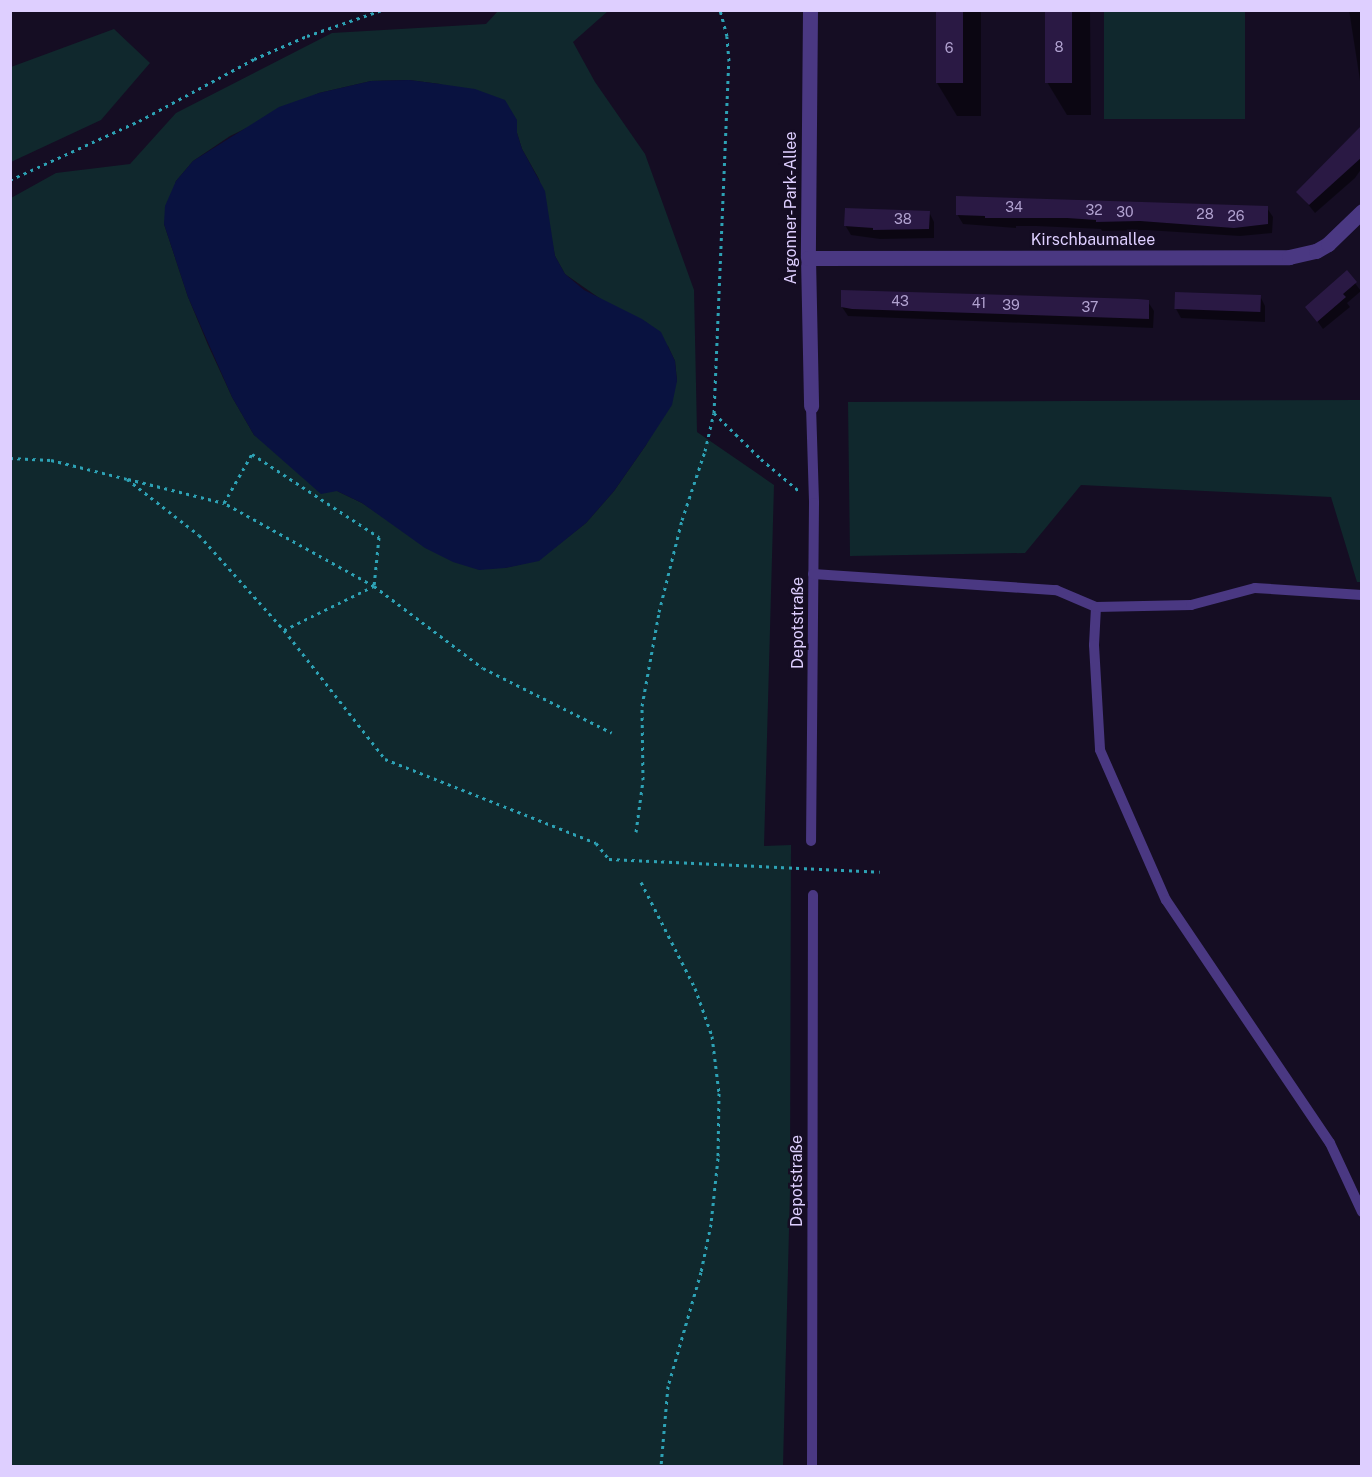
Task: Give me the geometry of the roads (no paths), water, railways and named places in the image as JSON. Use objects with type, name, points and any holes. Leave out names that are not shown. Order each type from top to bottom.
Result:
[{"type":"street","name":"Argonner-Park-Allee","points":[[810,10],[808,258],[811,406]]},
{"type":"street","name":"Kirschbaumallee","points":[[808,258],[1289,257],[1310,253],[1328,244],[1362,211]]},
{"type":"lane","name":"Depotstraße","points":[[811,406],[813,503],[811,842]]},
{"type":"lane","points":[[813,574],[1056,590],[1096,607],[1191,605],[1255,588],[1362,595]]},
{"type":"lane","points":[[1096,607],[1094,645],[1100,750],[1166,900],[1330,1143],[1362,1212]]},
{"type":"lane","name":"Depotstraße","points":[[812,1467],[813,895]]}]
